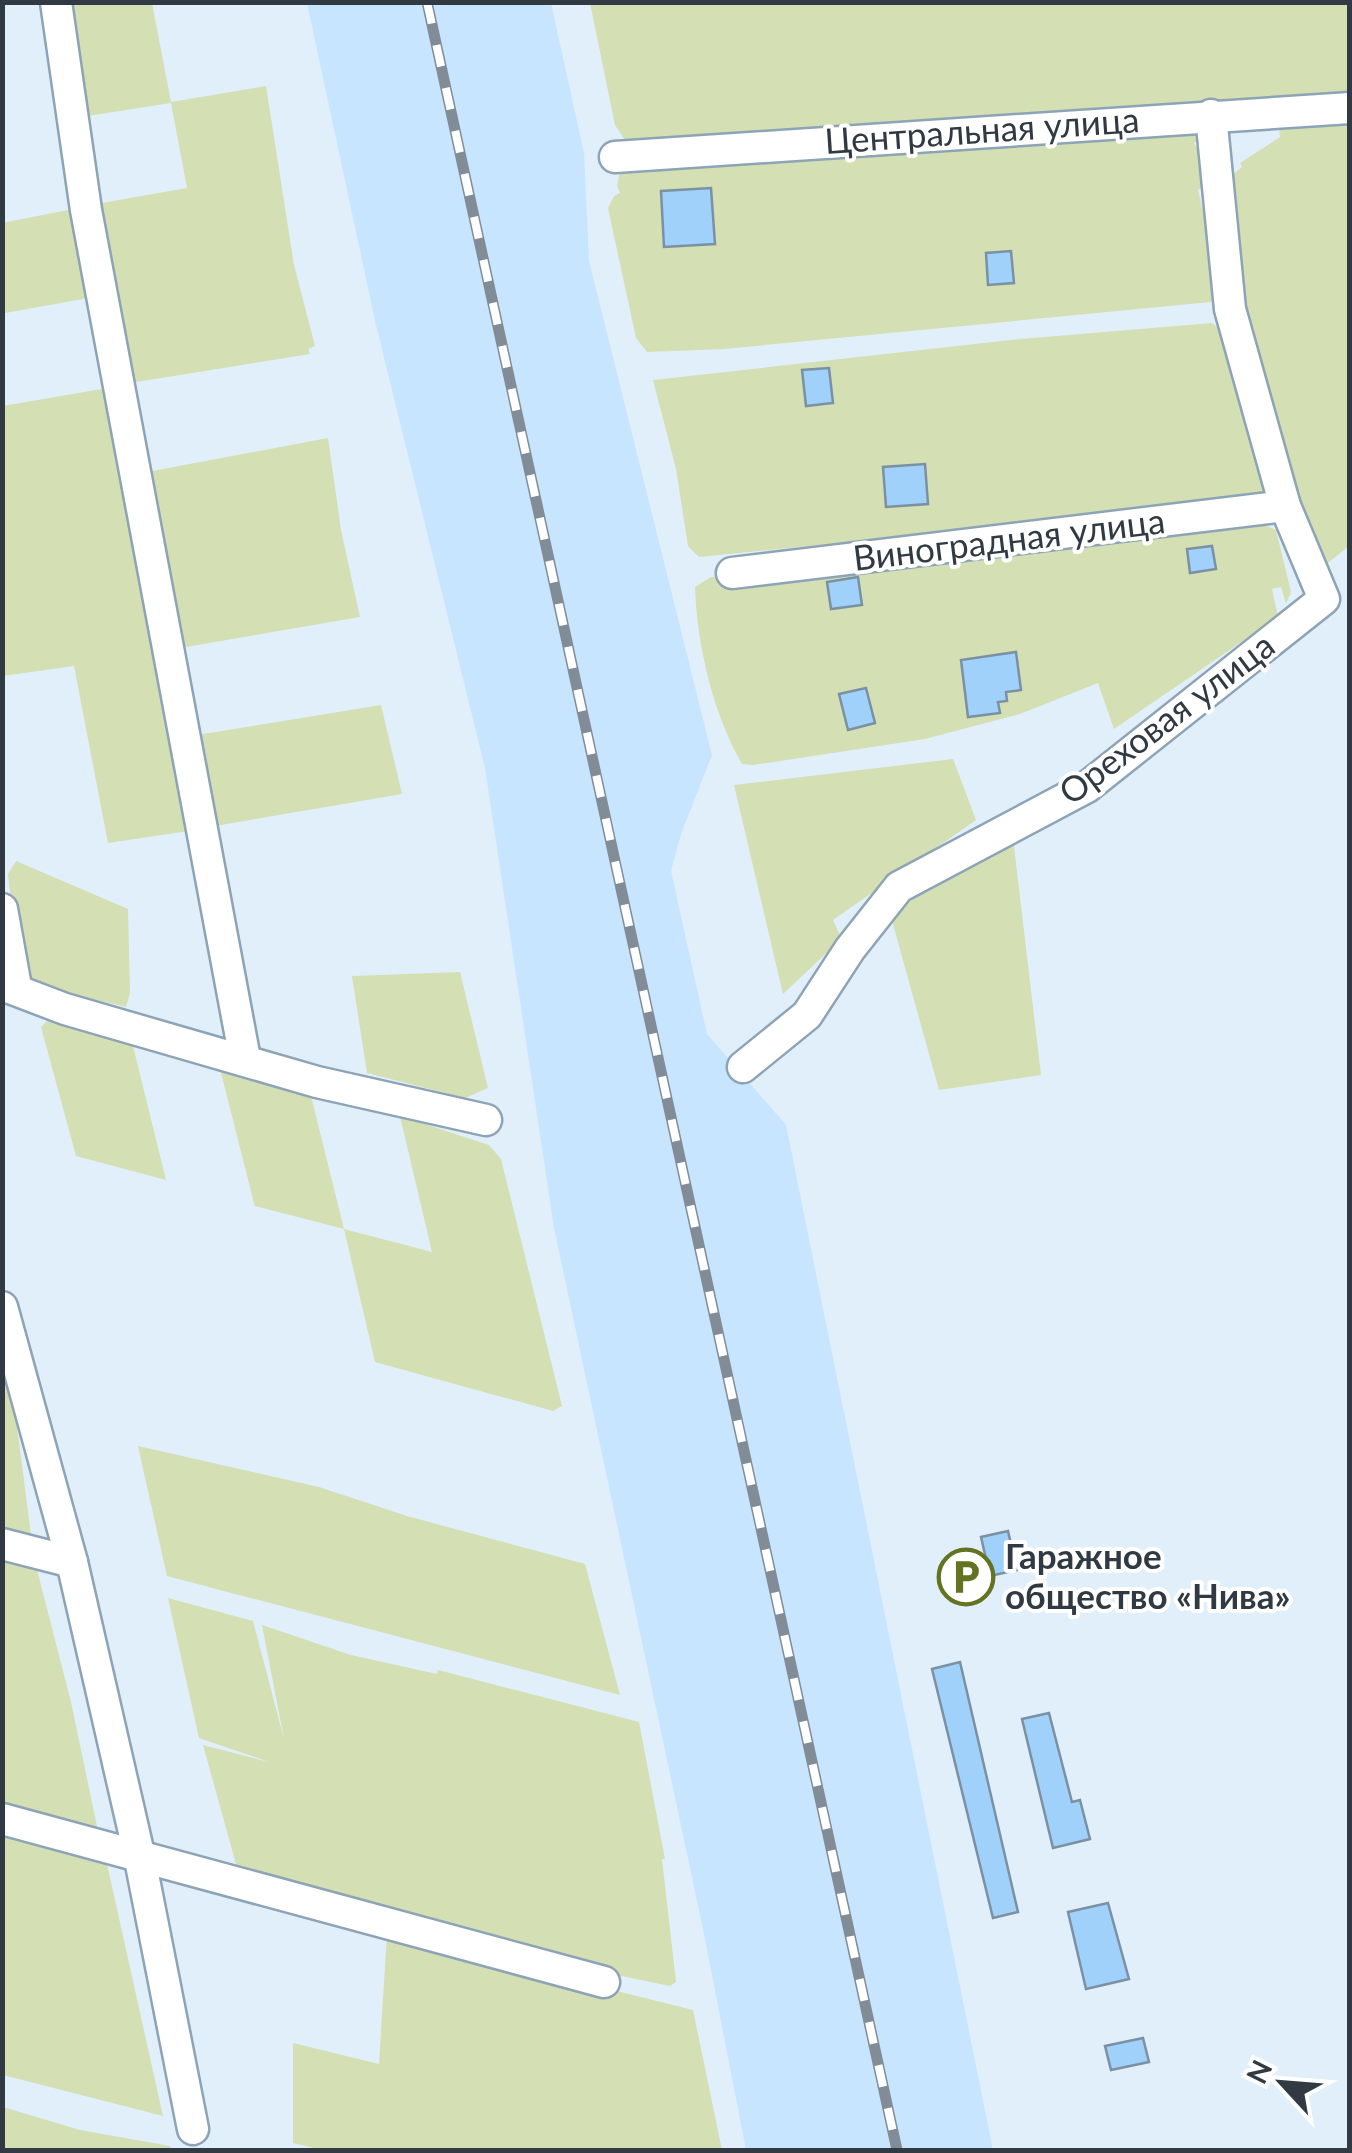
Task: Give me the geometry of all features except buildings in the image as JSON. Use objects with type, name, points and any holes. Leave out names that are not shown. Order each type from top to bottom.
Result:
[{"type":"street","points":[[56,2],[86,210],[246,1059]]},
{"type":"street","name":"Центральная улица","points":[[616,157],[1350,108]]},
{"type":"street","points":[[1211,116],[1230,309],[1285,506]]},
{"type":"street","name":"Виноградная улица","points":[[732,573],[1285,506]]},
{"type":"street","name":"Ореховая улица","points":[[743,1067],[806,1015],[850,949],[899,887],[1087,787],[1324,600],[1285,506]]},
{"type":"street","points":[[2,909],[9,986],[65,1008],[317,1082],[486,1120]]},
{"type":"street","points":[[2,1307],[72,1562],[139,1854],[193,2129]]},
{"type":"street","points":[[2,1544],[72,1562]]},
{"type":"street","points":[[2,1819],[604,1982]]},
{"type":"shaded area","points":[[307,3],[551,3],[584,153],[589,261],[712,755],[671,871],[707,1034],[786,1125],[993,2150],[746,2150],[554,1228],[485,768],[376,325]]},
{"type":"green space","points":[[62,3],[152,3],[171,102],[266,86],[294,265],[315,346],[308,349],[310,354],[130,383],[96,204],[187,188],[171,103],[81,117]]},
{"type":"green space","points":[[590,3],[1349,3],[1349,95],[631,149],[615,125]]},
{"type":"green space","points":[[1349,124],[1349,546],[1323,567],[1299,506],[1255,345],[1240,278],[1228,179],[1242,167],[1240,163],[1280,137],[1279,129]]},
{"type":"green space","points":[[1192,132],[1198,140],[1194,143],[1199,152],[1202,188],[1198,190],[1214,295],[1211,302],[724,349],[647,352],[636,338],[608,208],[620,193],[620,170]]},
{"type":"green space","points":[[78,208],[94,297],[5,313],[2,223]]},
{"type":"green space","points":[[1212,323],[1220,329],[1265,493],[1254,502],[699,557],[688,546],[676,469],[653,380],[1021,339]]},
{"type":"green space","points":[[113,387],[195,830],[108,843],[74,666],[3,676],[3,406]]},
{"type":"green space","points":[[328,438],[341,530],[360,617],[180,648],[147,472]]},
{"type":"green space","points":[[1260,523],[1276,530],[1291,592],[1286,604],[1281,587],[1272,589],[1278,617],[1114,729],[1098,683],[1020,714],[925,739],[753,765],[742,764],[715,701],[703,655],[695,587],[711,577]]},
{"type":"green space","points":[[381,705],[402,794],[215,826],[197,735]]},
{"type":"green space","points":[[953,759],[976,820],[833,920],[840,935],[836,944],[783,994],[734,785]]},
{"type":"green space","points":[[1013,838],[1041,1075],[939,1090],[891,917],[941,876]]},
{"type":"green space","points":[[16,861],[128,909],[130,993],[126,1007],[55,989],[19,969],[8,874]]},
{"type":"green space","points":[[460,972],[488,1088],[465,1098],[367,1073],[352,976]]},
{"type":"green space","points":[[51,1017],[131,1038],[166,1180],[76,1156],[41,1027]]},
{"type":"green space","points":[[218,1061],[309,1088],[344,1229],[255,1206]]},
{"type":"green space","points":[[400,1116],[489,1145],[501,1159],[562,1406],[553,1411],[375,1362],[344,1229],[432,1252]]},
{"type":"green space","points":[[2,1363],[14,1404],[32,1542],[3,1534]]},
{"type":"green space","points":[[138,1446],[319,1487],[407,1516],[585,1564],[620,1695],[167,1576]]},
{"type":"green space","points":[[2,1552],[35,1562],[71,1702],[99,1836],[3,1810]]},
{"type":"green space","points":[[168,1598],[253,1621],[284,1739],[262,1625],[351,1655],[437,1674],[438,1670],[639,1722],[665,1859],[676,1982],[670,1986],[588,1969],[241,1882],[203,1745],[269,1762],[199,1738]]},
{"type":"green space","points":[[2,1830],[105,1855],[163,2116],[3,2075]]},
{"type":"green space","points":[[387,1934],[693,2010],[722,2150],[322,2150],[293,2143],[293,2043],[379,2064]]},
{"type":"green space","points":[[3,2107],[80,2130],[170,2146],[171,2150],[3,2150]]},
{"type":"railway","points":[[427,2],[897,2150]]},
{"type":"place","name":"Гаражное общество «Нива»","points":[[966,1577]]}]
